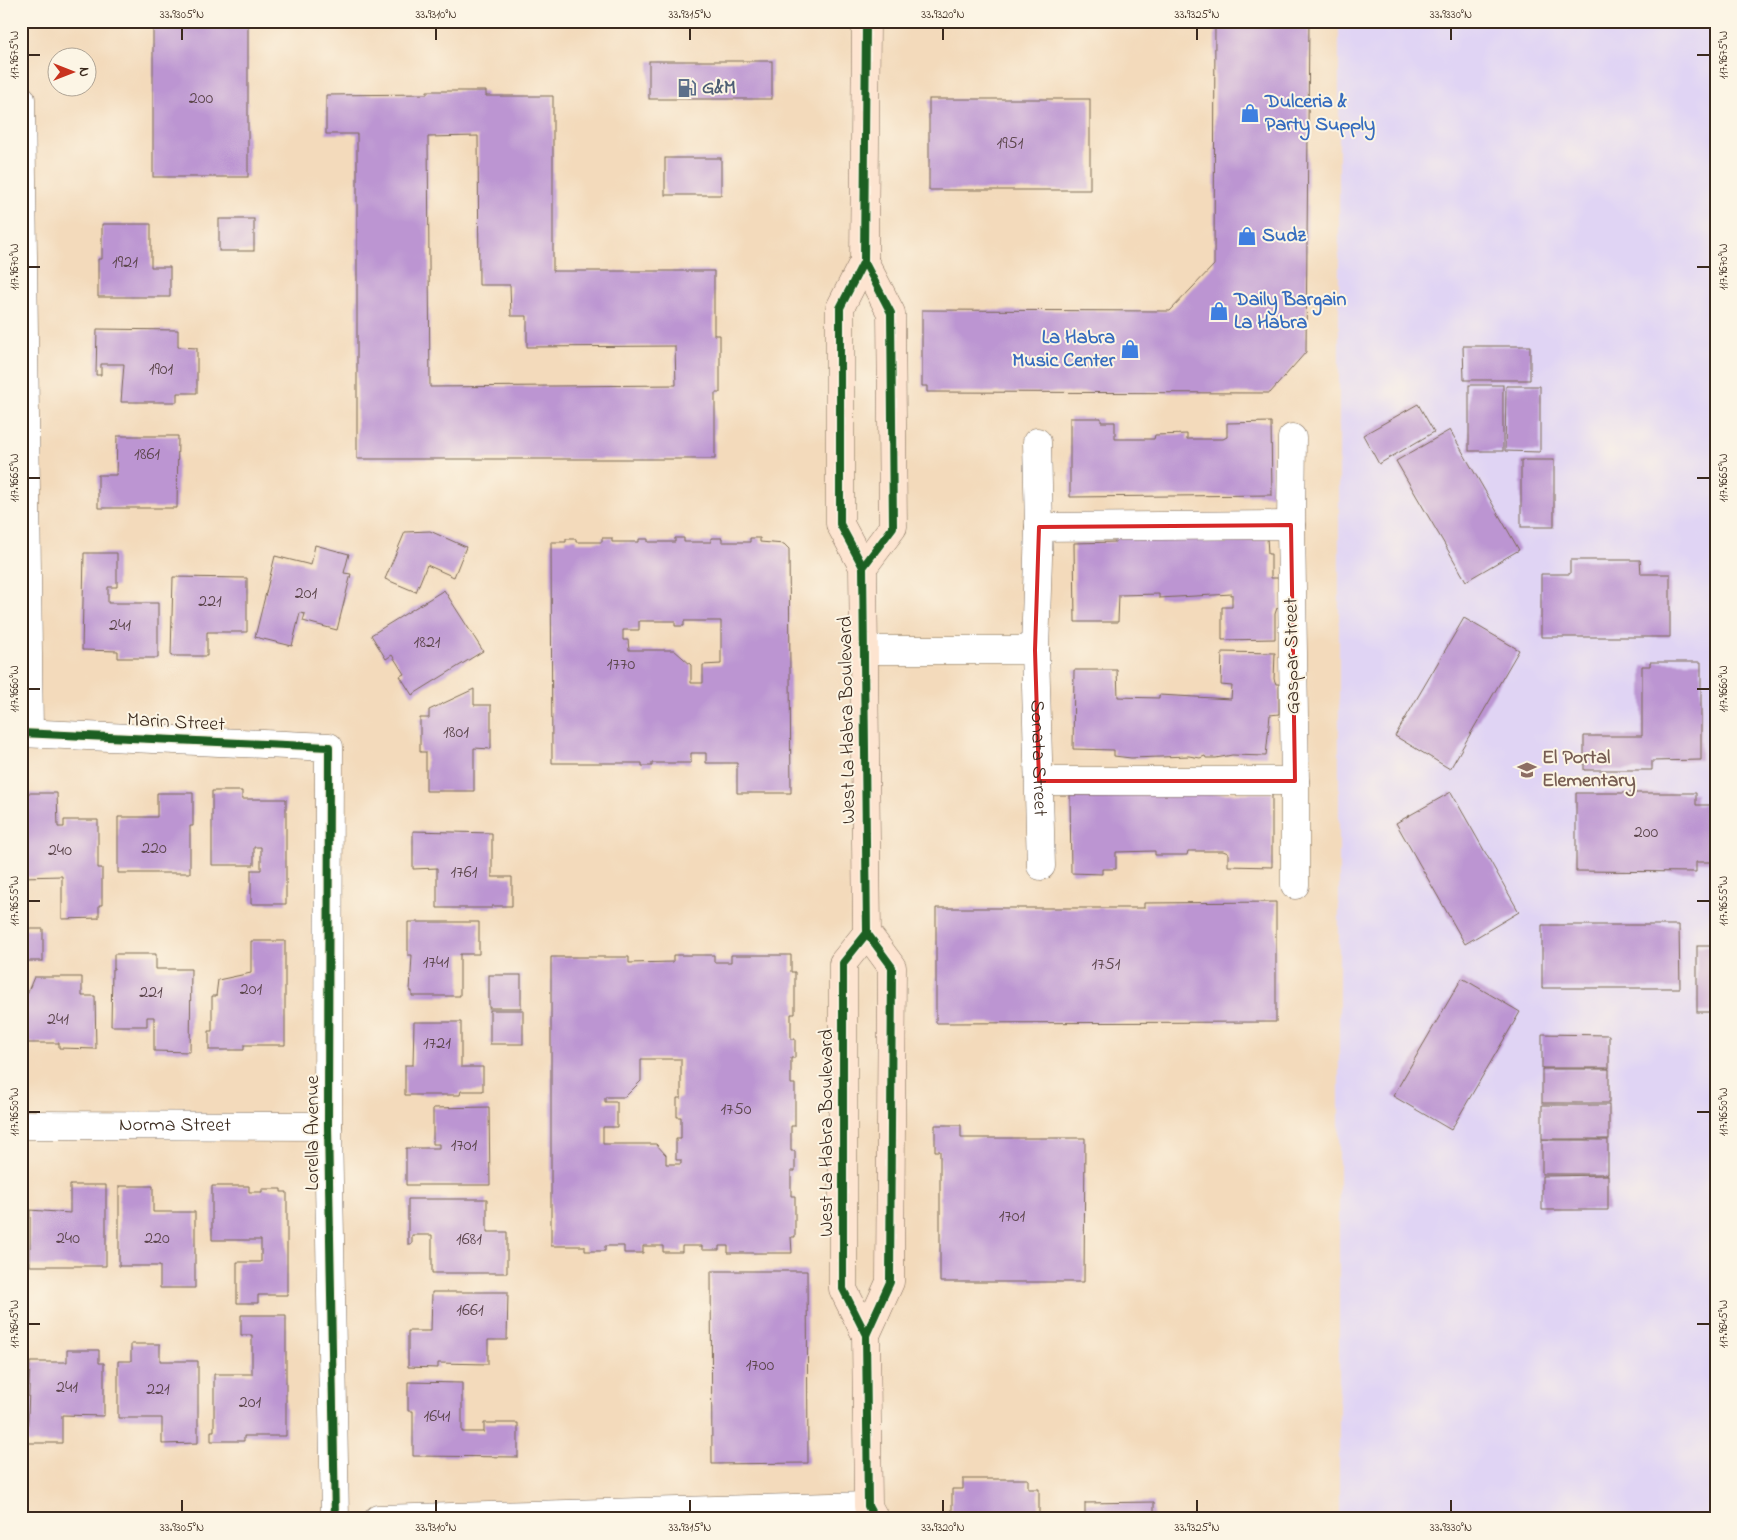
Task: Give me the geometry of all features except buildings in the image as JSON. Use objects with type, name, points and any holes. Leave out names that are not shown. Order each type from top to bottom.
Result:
[{"type":"main road","name":"West La Habra Boulevard","points":[[866,21],[864,261],[840,308],[840,524],[863,567],[867,933],[892,967],[890,1282],[866,1335],[868,1514]]},
{"type":"main road","name":"West La Habra Boulevard","points":[[863,567],[893,527],[890,313],[864,261]]},
{"type":"main road","name":"West La Habra Boulevard","points":[[866,1335],[843,1289],[843,963],[867,933]]},
{"type":"street","points":[[21,99],[25,733]]},
{"type":"street","name":"Gaspar Street","points":[[1292,438],[1291,525],[1295,885]]},
{"type":"street","name":"Sonata Street","points":[[1037,442],[1039,527],[1035,650],[1041,866]]},
{"type":"street","points":[[1039,527],[1291,525]]},
{"type":"street","points":[[864,650],[1035,650]]},
{"type":"street","name":"Marin Street","points":[[25,733],[330,746]]},
{"type":"street","name":"Lorella Avenue","points":[[330,746],[328,1126],[335,1519]]},
{"type":"street","points":[[1039,781],[1295,781]]},
{"type":"street","name":"Norma Street","points":[[21,1125],[328,1126]]},
{"type":"street","points":[[378,1519],[868,1514]]},
{"type":"highlighted area","points":[[1291,525],[1295,781],[1039,781],[1035,650],[1039,527]]},
{"type":"shaded area","name":"El Portal Elementary","points":[[1339,21],[1716,21],[1716,1519],[1339,1519]]},
{"type":"cycle path","points":[[866,21],[864,261],[840,308],[840,524],[863,567],[867,933],[892,967],[890,1282],[866,1335],[868,1506],[875,1519]]},
{"type":"cycle path","points":[[863,567],[893,527],[891,313],[864,261]]},
{"type":"cycle path","points":[[21,733],[329,747],[328,1126],[335,1519]]},
{"type":"cycle path","points":[[866,1335],[843,1289],[843,963],[867,933]]},
{"type":"place","name":"G&M","points":[[687,88]]},
{"type":"place","name":"Dulceria & Party Supply","points":[[1250,113]]},
{"type":"place","name":"Sudz","points":[[1247,236]]},
{"type":"place","name":"Daily Bargain La Habra","points":[[1219,311]]},
{"type":"place","name":"La Habra Music Center","points":[[1130,349]]},
{"type":"place","name":"El Portal Elementary","points":[[1527,770]]}]
